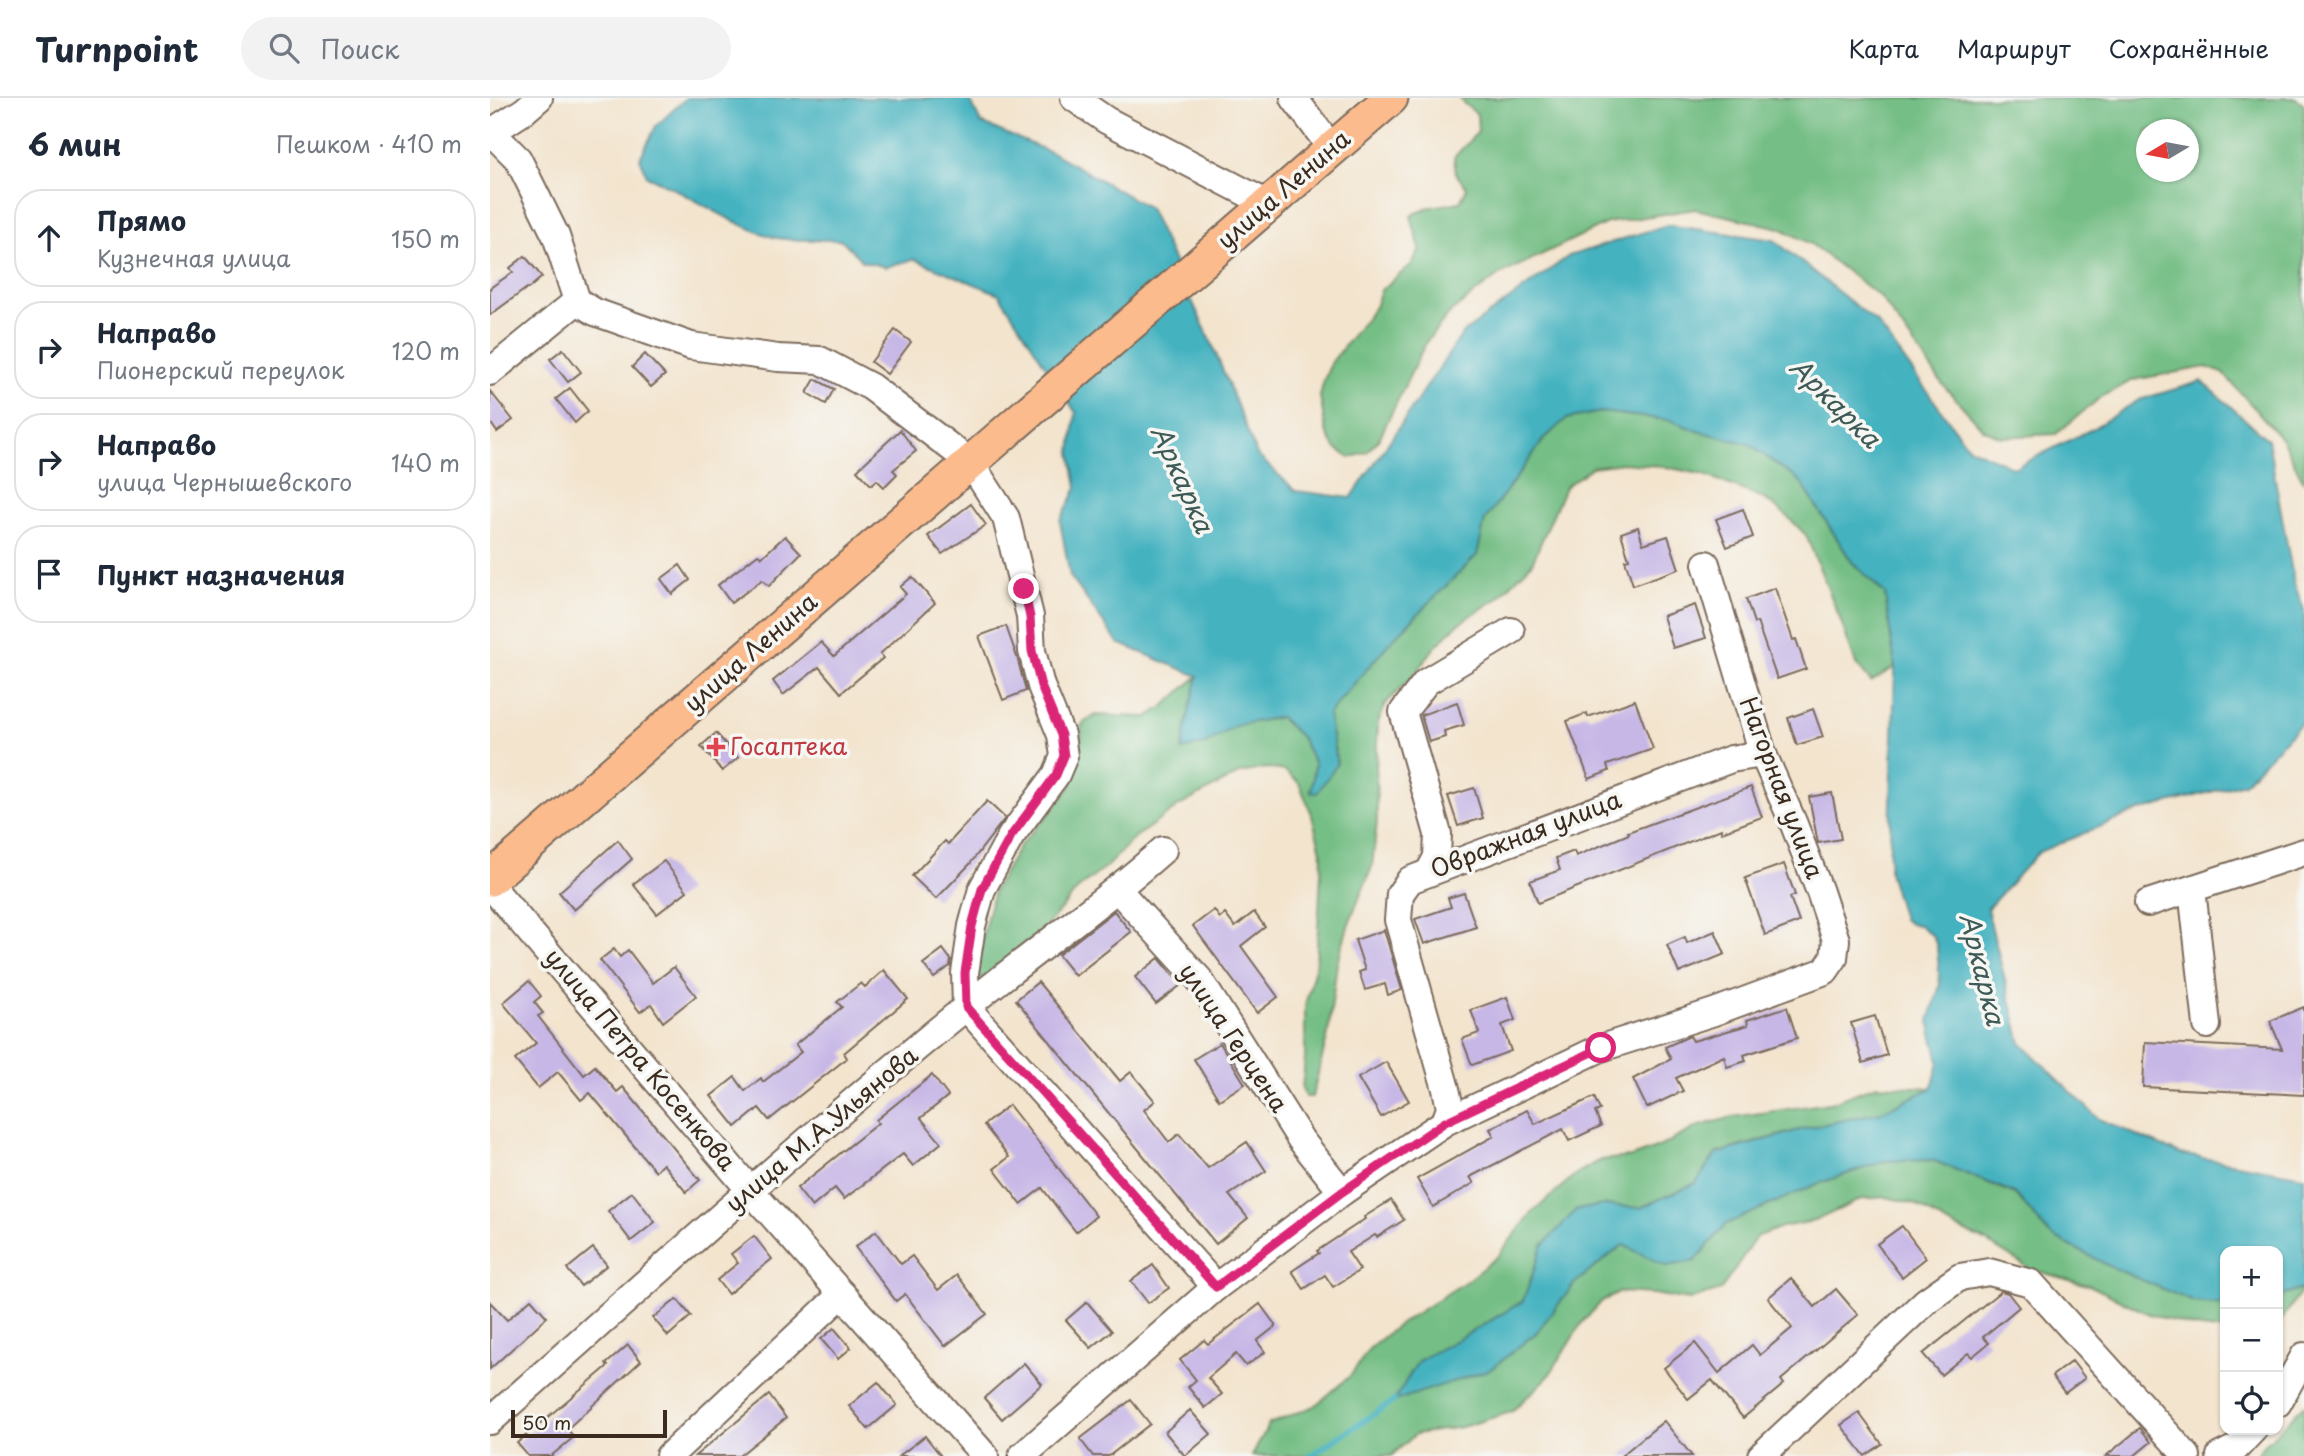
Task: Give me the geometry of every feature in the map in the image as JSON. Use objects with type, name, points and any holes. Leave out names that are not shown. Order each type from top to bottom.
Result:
[{"type":"main road","name":"улица Ленина","points":[[490,879],[1391,98]]},
{"type":"street","points":[[539,98],[490,134],[518,159],[555,236],[578,300],[595,312],[691,346],[778,358],[820,360],[871,387],[970,462],[1006,518],[1030,617],[1032,651],[1041,686],[1061,735],[1064,756],[1056,775],[1011,836],[982,889],[972,926],[965,973],[966,1007],[1216,1287]]},
{"type":"street","points":[[1074,98],[1106,120],[1268,204]]},
{"type":"street","points":[[1294,98],[1332,149]]},
{"type":"street","points":[[490,372],[578,300]]},
{"type":"street","name":"Нагорная улица","points":[[1445,1122],[1601,1048],[1714,1012],[1825,971],[1834,958],[1836,940],[1820,892],[1763,754],[1706,564]]},
{"type":"street","points":[[1429,872],[1437,857],[1438,834],[1403,712],[1426,682],[1511,631]]},
{"type":"street","name":"Овражная улица","points":[[1445,1122],[1450,1108],[1446,1089],[1398,920],[1400,894],[1410,880],[1731,759],[1763,754]]},
{"type":"street","name":"улица М.А.Ульянова","points":[[490,1421],[750,1190],[966,1007],[1118,890],[1163,850]]},
{"type":"street","points":[[2148,903],[2304,852]]},
{"type":"street","name":"улица Петра Косенкова","points":[[490,885],[750,1190],[985,1456]]},
{"type":"street","points":[[2192,889],[2207,1025]]},
{"type":"street","name":"улица Герцена","points":[[1118,890],[1199,979],[1301,1140],[1342,1192]]},
{"type":"street","points":[[1022,1456],[1216,1287],[1342,1192],[1445,1122]]},
{"type":"street","points":[[1761,1456],[1926,1301],[1960,1277],[1989,1272],[2031,1283],[2187,1456]]},
{"type":"street","points":[[669,1456],[842,1294]]},
{"type":"street","points":[[2283,1394],[2304,1356]]},
{"type":"street","points":[[2220,1456],[2236,1447],[2248,1435]]},
{"type":"green space","points":[[1460,98],[2296,98],[2304,104],[2304,483],[2282,439],[2223,373],[2206,367],[2133,380],[2101,397],[2056,434],[2001,437],[1983,429],[1944,386],[1880,297],[1811,244],[1780,228],[1695,209],[1607,223],[1499,275],[1451,312],[1426,342],[1379,439],[1367,452],[1350,458],[1335,448],[1326,432],[1320,396],[1324,380],[1331,363],[1375,307],[1381,290],[1411,265],[1420,249],[1411,216],[1426,208],[1460,202],[1467,188],[1456,174],[1454,157],[1478,132],[1477,114]]},
{"type":"green space","points":[[1601,412],[1670,420],[1698,431],[1749,444],[1801,482],[1852,562],[1885,594],[1895,667],[1871,682],[1856,664],[1806,535],[1765,499],[1705,475],[1661,466],[1623,463],[1592,467],[1565,487],[1532,563],[1498,598],[1458,624],[1385,704],[1378,723],[1377,821],[1372,867],[1349,923],[1337,963],[1328,1034],[1312,1097],[1305,1097],[1302,1088],[1305,1005],[1316,964],[1322,855],[1311,812],[1299,783],[1285,771],[1267,768],[1240,773],[1179,806],[1134,838],[1107,866],[1078,889],[1036,938],[981,979],[973,974],[994,890],[1020,845],[1072,785],[1082,724],[1095,715],[1147,717],[1163,707],[1198,676],[1187,720],[1205,744],[1237,725],[1280,717],[1301,737],[1315,764],[1311,792],[1337,763],[1328,714],[1389,643],[1477,555],[1485,520],[1545,438],[1565,419]]},
{"type":"green space","points":[[1877,1085],[1932,1088],[1881,1112],[1803,1129],[1716,1153],[1696,1183],[1640,1208],[1604,1205],[1543,1245],[1523,1301],[1475,1330],[1536,1333],[1575,1283],[1623,1244],[1666,1266],[1695,1261],[1725,1224],[1817,1184],[1885,1161],[1932,1160],[2015,1194],[2050,1235],[2109,1266],[2194,1302],[2220,1305],[2220,1330],[2194,1327],[2149,1314],[2091,1286],[2030,1269],[1987,1242],[1946,1223],[1915,1204],[1886,1197],[1862,1199],[1814,1221],[1782,1227],[1756,1237],[1721,1290],[1689,1300],[1620,1292],[1602,1301],[1581,1324],[1548,1377],[1511,1412],[1462,1427],[1416,1434],[1391,1456],[1252,1456],[1269,1424],[1315,1406],[1351,1375],[1369,1349],[1397,1326],[1465,1282],[1497,1257],[1531,1214],[1577,1173],[1601,1160],[1631,1157],[1659,1147],[1699,1126],[1733,1117],[1830,1103]]},
{"type":"green space","points":[[2304,1288],[2283,1318],[2283,1309],[2283,1295]]},
{"type":"green space","points":[[2304,1405],[2304,1456],[2257,1456],[2274,1435],[2283,1435],[2283,1426]]},
{"type":"water","name":"Аркарка","points":[[686,98],[969,98],[981,123],[1055,154],[1149,208],[1212,344],[1257,455],[1296,491],[1351,498],[1463,333],[1569,256],[1667,225],[1774,240],[1877,323],[1968,447],[2014,468],[2090,430],[2139,400],[2202,381],[2268,440],[2294,583],[2304,610],[2304,720],[2244,783],[2135,812],[2039,852],[1987,909],[2021,1043],[2099,1119],[2180,1154],[2304,1176],[2304,1288],[2283,1295],[2283,1246],[2220,1246],[2220,1305],[2194,1302],[2109,1266],[2050,1235],[2015,1193],[1932,1160],[1885,1161],[1817,1184],[1726,1224],[1695,1261],[1666,1266],[1623,1245],[1575,1283],[1536,1333],[1491,1369],[1394,1401],[1418,1361],[1523,1301],[1543,1245],[1576,1210],[1604,1205],[1640,1208],[1696,1183],[1716,1154],[1803,1129],[1881,1112],[1932,1088],[1939,1062],[1929,1021],[1940,985],[1937,946],[1933,936],[1919,925],[1910,924],[1903,919],[1889,872],[1895,667],[1885,594],[1852,562],[1801,482],[1749,444],[1698,431],[1670,420],[1601,412],[1566,419],[1545,438],[1485,520],[1477,555],[1389,643],[1328,714],[1337,764],[1317,793],[1311,792],[1315,764],[1301,737],[1280,717],[1237,725],[1205,744],[1182,750],[1198,676],[1118,643],[1070,576],[1060,521],[1077,488],[1071,452],[1076,413],[999,294],[914,259],[886,267],[862,261],[842,240],[780,239],[740,224],[647,176],[640,158],[656,126]]},
{"type":"building","points":[[525,256],[542,277],[490,315],[490,288],[513,272],[510,268]]},
{"type":"building","points":[[895,330],[911,342],[887,374],[871,362]]},
{"type":"building","points":[[563,349],[581,372],[568,382],[550,359]]},
{"type":"building","points":[[645,354],[665,375],[651,387],[632,367]]},
{"type":"building","points":[[815,379],[834,389],[826,404],[807,393]]},
{"type":"building","points":[[570,388],[588,411],[575,423],[556,399]]},
{"type":"building","points":[[490,391],[513,420],[497,432],[490,422]]},
{"type":"building","points":[[900,430],[916,451],[893,470],[897,474],[884,487],[877,480],[871,485],[857,470]]},
{"type":"building","points":[[971,504],[986,525],[942,554],[928,536]]},
{"type":"building","points":[[1743,509],[1753,537],[1727,547],[1716,519]]},
{"type":"building","points":[[1638,527],[1643,544],[1668,536],[1679,569],[1633,585],[1625,560],[1629,559],[1621,533]]},
{"type":"building","points":[[785,536],[801,553],[769,586],[762,580],[731,603],[718,585],[758,554],[762,557]]},
{"type":"building","points":[[680,565],[690,580],[672,594],[661,579]]},
{"type":"building","points":[[912,577],[935,603],[880,654],[883,658],[841,693],[819,667],[783,695],[773,681],[821,642],[834,656],[906,594],[900,587]]},
{"type":"building","points":[[1775,588],[1806,669],[1777,679],[1746,599]]},
{"type":"building","points":[[1695,605],[1706,638],[1673,648],[1663,616]]},
{"type":"building","points":[[1006,626],[1026,691],[1003,700],[979,636]]},
{"type":"building","points":[[1635,700],[1653,749],[1607,765],[1609,771],[1589,779],[1567,721],[1587,713],[1588,717]]},
{"type":"building","points":[[1457,702],[1464,725],[1444,731],[1445,737],[1429,742],[1421,715]]},
{"type":"building","points":[[1813,709],[1823,737],[1797,745],[1788,718]]},
{"type":"building","points":[[716,733],[738,758],[722,771],[701,746]]},
{"type":"building","points":[[1751,787],[1762,817],[1722,832],[1721,829],[1538,903],[1530,881],[1560,870],[1556,858],[1574,851],[1576,856],[1629,834],[1628,832]]},
{"type":"building","points":[[1474,788],[1483,818],[1458,826],[1448,796]]},
{"type":"building","points":[[1832,793],[1841,839],[1818,843],[1809,797]]},
{"type":"building","points":[[987,801],[1005,818],[969,865],[936,899],[912,876],[945,841],[948,844]]},
{"type":"building","points":[[618,840],[632,859],[574,910],[559,892]]},
{"type":"building","points":[[664,861],[687,891],[657,914],[633,884]]},
{"type":"building","points":[[1784,864],[1795,895],[1790,897],[1799,922],[1765,935],[1745,878]]},
{"type":"building","points":[[1464,893],[1476,927],[1424,944],[1415,919],[1451,907],[1448,898]]},
{"type":"building","points":[[1214,910],[1220,918],[1225,914],[1235,927],[1254,912],[1265,927],[1241,946],[1278,997],[1257,1013],[1193,926]]},
{"type":"building","points":[[1114,911],[1131,932],[1075,976],[1058,955]]},
{"type":"building","points":[[1384,930],[1402,990],[1388,995],[1385,984],[1365,990],[1359,972],[1365,970],[1355,940]]},
{"type":"building","points":[[1715,931],[1725,954],[1679,973],[1667,945],[1685,937],[1687,943]]},
{"type":"building","points":[[614,949],[620,957],[628,950],[653,983],[674,967],[696,996],[663,1022],[651,1004],[640,1012],[600,960]]},
{"type":"building","points":[[943,949],[951,960],[950,966],[934,978],[923,964]]},
{"type":"building","points":[[1159,958],[1181,985],[1156,1004],[1135,977]]},
{"type":"building","points":[[884,970],[908,999],[844,1053],[847,1058],[769,1120],[759,1108],[736,1127],[711,1096],[735,1077],[745,1091],[761,1078],[763,1082],[801,1052],[795,1045],[842,1007],[837,1002],[861,983],[865,987]]},
{"type":"building","points":[[529,981],[541,996],[534,1002],[543,1013],[538,1016],[584,1075],[595,1066],[617,1092],[623,1087],[700,1180],[686,1192],[663,1164],[655,1171],[590,1093],[581,1100],[558,1072],[538,1088],[515,1060],[536,1043],[503,1003]]},
{"type":"building","points":[[1038,982],[1120,1081],[1131,1072],[1155,1101],[1144,1110],[1169,1142],[1179,1134],[1208,1168],[1247,1142],[1266,1171],[1229,1195],[1248,1218],[1216,1244],[1016,1000]]},
{"type":"building","points":[[1507,997],[1515,1020],[1502,1025],[1511,1051],[1472,1065],[1462,1039],[1479,1033],[1471,1010]]},
{"type":"building","points":[[1787,1007],[1797,1038],[1744,1055],[1746,1061],[1727,1067],[1724,1056],[1676,1078],[1683,1091],[1647,1108],[1633,1079],[1671,1059],[1665,1047],[1690,1036],[1693,1041],[1748,1025],[1747,1020]]},
{"type":"building","points":[[2304,1007],[2304,1095],[2143,1087],[2145,1042],[2282,1049],[2270,1021]]},
{"type":"building","points":[[1875,1016],[1887,1055],[1863,1063],[1851,1023]]},
{"type":"building","points":[[1220,1043],[1245,1084],[1219,1100],[1194,1059]]},
{"type":"building","points":[[1386,1062],[1409,1101],[1381,1117],[1358,1078]]},
{"type":"building","points":[[932,1075],[948,1096],[921,1118],[941,1143],[913,1166],[903,1154],[844,1199],[835,1188],[812,1207],[797,1188],[878,1123],[876,1120]]},
{"type":"building","points":[[1594,1097],[1600,1110],[1595,1112],[1601,1126],[1569,1141],[1563,1129],[1470,1177],[1474,1183],[1433,1207],[1417,1179],[1494,1136],[1490,1129],[1527,1110],[1535,1124]]},
{"type":"building","points":[[1009,1105],[1096,1216],[1076,1232],[1042,1188],[1021,1204],[994,1169],[1009,1157],[984,1125]]},
{"type":"building","points":[[632,1192],[655,1222],[631,1241],[608,1211]]},
{"type":"building","points":[[1391,1200],[1404,1220],[1348,1252],[1360,1270],[1333,1287],[1325,1275],[1304,1289],[1292,1271]]},
{"type":"building","points":[[1902,1226],[1926,1258],[1902,1277],[1877,1244]]},
{"type":"building","points":[[876,1231],[901,1264],[912,1256],[938,1290],[957,1275],[987,1314],[945,1346],[905,1294],[896,1301],[855,1247]]},
{"type":"building","points":[[754,1236],[772,1259],[728,1294],[717,1280],[738,1263],[731,1254]]},
{"type":"building","points":[[593,1248],[607,1265],[581,1286],[567,1269]]},
{"type":"building","points":[[1153,1265],[1169,1288],[1148,1303],[1131,1281]]},
{"type":"building","points":[[1791,1278],[1815,1307],[1836,1289],[1858,1315],[1781,1380],[1784,1384],[1743,1418],[1712,1380],[1688,1399],[1664,1368],[1695,1343],[1719,1373],[1752,1345],[1760,1355],[1792,1328],[1768,1298]]},
{"type":"building","points":[[2001,1291],[2008,1293],[2019,1307],[1983,1337],[1989,1343],[1972,1357],[1968,1353],[1941,1375],[1923,1354]]},
{"type":"building","points":[[531,1299],[547,1317],[490,1369],[490,1302],[507,1320]]},
{"type":"building","points":[[677,1299],[691,1316],[668,1336],[653,1318]]},
{"type":"building","points":[[1087,1302],[1112,1331],[1091,1348],[1066,1320]]},
{"type":"building","points":[[1260,1304],[1276,1326],[1257,1341],[1265,1352],[1246,1366],[1236,1354],[1208,1378],[1222,1394],[1205,1408],[1188,1387],[1196,1380],[1180,1360],[1204,1340],[1208,1344]]},
{"type":"building","points":[[834,1328],[851,1348],[838,1359],[821,1339]]},
{"type":"building","points":[[628,1345],[641,1361],[567,1429],[574,1437],[551,1456],[528,1456],[517,1443],[608,1366],[606,1364]]},
{"type":"building","points":[[2072,1361],[2085,1378],[2065,1393],[2052,1376]]},
{"type":"building","points":[[1024,1363],[1042,1384],[1002,1419],[984,1398]]},
{"type":"building","points":[[878,1382],[897,1405],[868,1429],[849,1406]]},
{"type":"building","points":[[769,1395],[786,1418],[739,1456],[695,1456]]},
{"type":"building","points":[[1131,1400],[1150,1424],[1109,1456],[1093,1456],[1080,1439]]},
{"type":"building","points":[[1190,1410],[1211,1434],[1185,1456],[1165,1432]]},
{"type":"building","points":[[1859,1413],[1882,1444],[1865,1456],[1841,1425]]},
{"type":"building","points":[[1664,1421],[1692,1456],[1621,1456],[1639,1441]]},
{"type":"building","points":[[2140,1428],[2151,1442],[2134,1456],[2106,1456]]},
{"type":"building","points":[[925,1436],[941,1456],[899,1456]]},
{"type":"waterway","points":[[1310,1456],[1394,1401]]},
{"type":"place","name":"Госаптека","points":[[716,747]]},
{"type":"route","points":[[1024,589],[1030,617],[1032,651],[1041,686],[1061,735],[1064,756],[1056,775],[1011,836],[982,889],[972,926],[965,973],[966,1007],[1216,1287],[1342,1192],[1445,1122],[1601,1048]]}]
